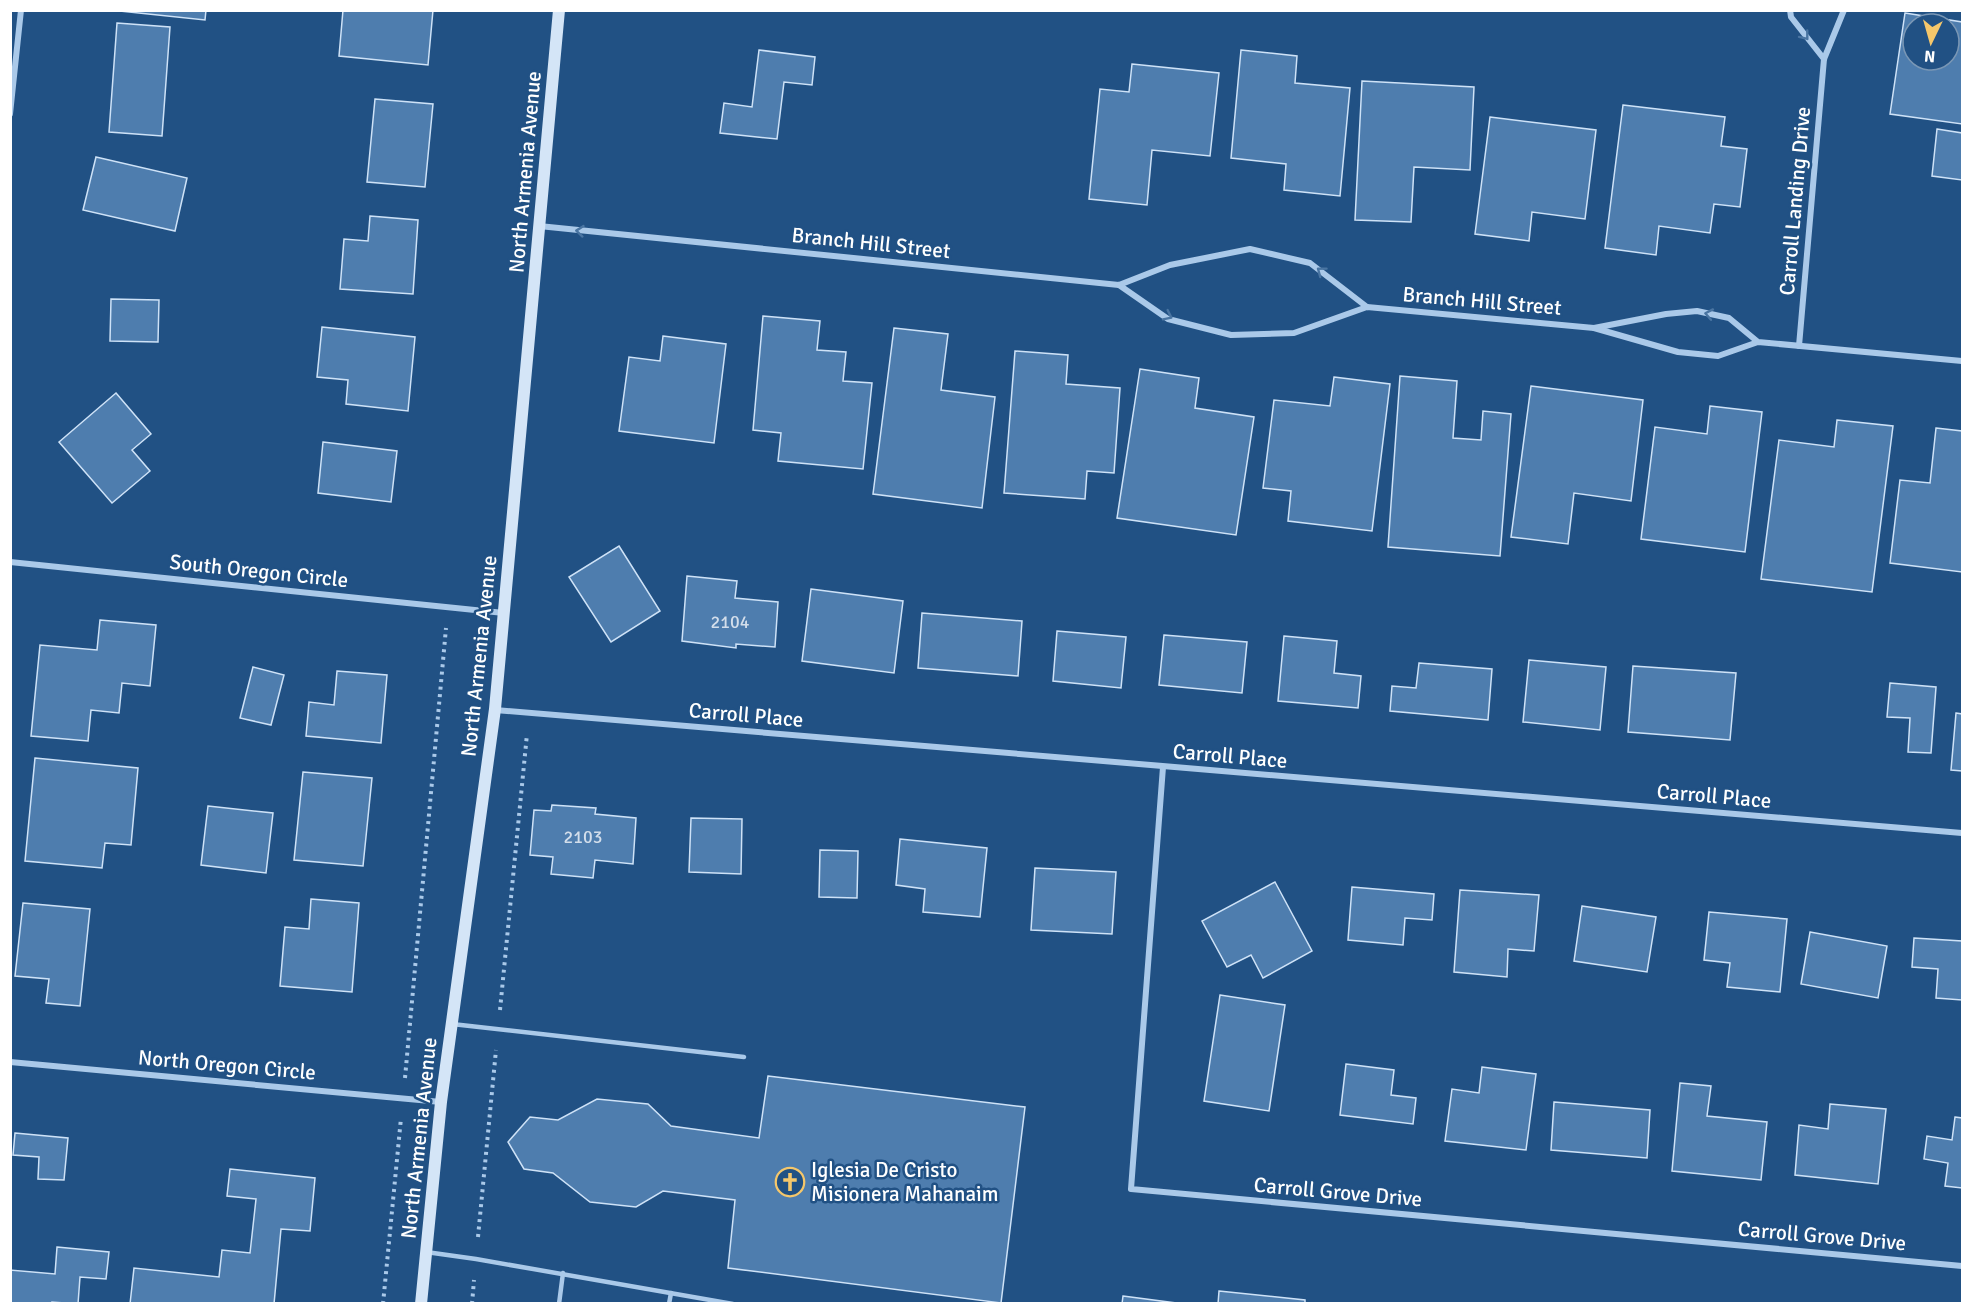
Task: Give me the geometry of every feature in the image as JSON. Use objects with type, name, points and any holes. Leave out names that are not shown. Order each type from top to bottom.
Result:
[{"type":"main road","name":"North Armenia Avenue","points":[[421,1304],[441,1102],[495,710],[559,10]]},
{"type":"street","points":[[10,114],[21,10]]},
{"type":"street","points":[[1790,10],[1791,17],[1824,59]]},
{"type":"street","name":"Carroll Landing Drive","points":[[1799,346],[1824,59],[1844,10]]},
{"type":"street","name":"Branch Hill Street","points":[[539,226],[1119,285],[1170,265],[1250,249],[1310,263],[1367,307]]},
{"type":"street","name":"Branch Hill Street","points":[[1119,285],[1168,319],[1231,335],[1294,333],[1367,307],[1594,328],[1678,352],[1718,356],[1758,342],[1962,361]]},
{"type":"street","name":"Branch Hill Street","points":[[1594,328],[1666,314],[1697,311],[1730,318],[1758,342]]},
{"type":"street","name":"South Oregon Circle","points":[[10,562],[504,613]]},
{"type":"street","name":"Carroll Place","points":[[495,710],[1962,834]]},
{"type":"street","name":"Carroll Grove Drive","points":[[1163,767],[1131,1189],[1962,1266]]},
{"type":"street","name":"North Oregon Circle","points":[[10,1062],[441,1102]]},
{"type":"lane","points":[[452,1024],[744,1057]]},
{"type":"lane","points":[[426,1252],[476,1258],[733,1304]]},
{"type":"lane","points":[[559,1304],[563,1274]]},
{"type":"lane","points":[[669,1304],[671,1293]]},
{"type":"path","points":[[383,1304],[448,607]]},
{"type":"building","points":[[110,10],[206,10],[205,20]]},
{"type":"building","points":[[343,10],[433,10],[428,65],[339,56]]},
{"type":"building","points":[[1962,22],[1962,124],[1890,114],[1901,40],[1901,72],[1961,72]]},
{"type":"building","points":[[117,23],[170,27],[162,136],[109,132]]},
{"type":"building","points":[[759,50],[815,57],[812,85],[784,82],[777,139],[720,133],[724,103],[752,107]]},
{"type":"building","points":[[1241,50],[1297,56],[1295,83],[1350,88],[1340,196],[1284,190],[1286,164],[1231,158]]},
{"type":"building","points":[[1132,64],[1219,73],[1210,156],[1152,150],[1147,205],[1089,199],[1100,89],[1129,92]]},
{"type":"building","points":[[1362,81],[1474,87],[1470,170],[1414,167],[1411,222],[1355,220]]},
{"type":"building","points":[[375,99],[433,104],[425,187],[367,182]]},
{"type":"building","points":[[1623,105],[1725,117],[1721,146],[1747,149],[1740,207],[1714,204],[1710,233],[1659,226],[1656,255],[1605,248]]},
{"type":"building","points":[[1490,117],[1596,130],[1585,219],[1532,212],[1529,241],[1475,234]]},
{"type":"building","points":[[1937,129],[1962,133],[1962,180],[1932,176]]},
{"type":"building","points":[[96,157],[187,178],[175,231],[83,210]]},
{"type":"building","points":[[370,216],[418,220],[413,294],[340,289],[344,239],[368,241]]},
{"type":"building","points":[[111,299],[159,300],[158,342],[110,341]]},
{"type":"building","points":[[763,316],[820,321],[817,350],[846,352],[843,381],[872,383],[863,469],[778,461],[781,433],[753,430]]},
{"type":"building","points":[[322,327],[415,337],[408,411],[346,404],[348,380],[317,377]]},
{"type":"building","points":[[894,328],[948,334],[941,390],[995,397],[982,508],[873,494]]},
{"type":"building","points":[[663,336],[726,344],[714,443],[619,431],[629,357],[660,361]]},
{"type":"building","points":[[1015,351],[1068,355],[1066,384],[1120,388],[1114,473],[1087,471],[1085,499],[1004,493]]},
{"type":"building","points":[[1140,369],[1199,378],[1195,408],[1254,417],[1236,535],[1117,518]]},
{"type":"building","points":[[1400,376],[1457,381],[1453,438],[1481,440],[1483,411],[1511,414],[1500,556],[1388,547]]},
{"type":"building","points":[[1334,377],[1390,384],[1372,531],[1288,521],[1291,491],[1263,488],[1274,400],[1330,406]]},
{"type":"building","points":[[1531,386],[1643,400],[1631,501],[1574,493],[1568,544],[1511,537]]},
{"type":"building","points":[[116,393],[151,434],[132,450],[150,471],[112,503],[59,442]]},
{"type":"building","points":[[1710,406],[1762,412],[1745,552],[1641,539],[1655,427],[1707,434]]},
{"type":"building","points":[[1837,420],[1893,426],[1872,592],[1761,579],[1779,440],[1834,447]]},
{"type":"building","points":[[1936,428],[1962,431],[1962,572],[1890,563],[1900,480],[1930,483]]},
{"type":"building","points":[[323,442],[397,451],[391,502],[318,493]]},
{"type":"building","points":[[619,546],[660,611],[611,642],[569,577]]},
{"type":"building","points":[[687,576],[737,581],[735,598],[778,602],[775,647],[736,644],[736,648],[682,641]]},
{"type":"building","points":[[811,589],[903,601],[894,673],[802,661]]},
{"type":"building","points":[[922,613],[1022,621],[1018,676],[918,668]]},
{"type":"building","points":[[100,620],[156,625],[150,686],[122,683],[119,713],[91,710],[88,741],[31,736],[40,645],[97,650]]},
{"type":"building","points":[[1057,631],[1126,637],[1121,688],[1053,681]]},
{"type":"building","points":[[1164,635],[1247,642],[1242,693],[1159,685]]},
{"type":"building","points":[[1284,636],[1337,641],[1334,673],[1361,676],[1358,708],[1278,701]]},
{"type":"building","points":[[1529,660],[1606,667],[1600,730],[1523,722]]},
{"type":"building","points":[[1419,663],[1492,669],[1488,720],[1390,711],[1392,686],[1416,688]]},
{"type":"building","points":[[1633,666],[1736,673],[1730,740],[1628,732]]},
{"type":"building","points":[[253,667],[284,675],[271,725],[240,718]]},
{"type":"building","points":[[337,671],[387,675],[381,743],[306,736],[309,702],[334,705]]},
{"type":"building","points":[[1890,683],[1936,687],[1931,753],[1908,752],[1910,718],[1887,717]]},
{"type":"building","points":[[1956,713],[1962,714],[1962,771],[1951,770]]},
{"type":"building","points":[[35,758],[138,768],[131,845],[105,843],[102,868],[25,861]]},
{"type":"building","points":[[303,772],[372,778],[363,866],[294,860]]},
{"type":"building","points":[[552,805],[596,808],[595,814],[636,818],[633,864],[595,860],[593,878],[551,874],[553,857],[530,855],[534,810],[551,811]]},
{"type":"building","points":[[208,806],[273,813],[266,873],[201,865]]},
{"type":"building","points":[[691,818],[742,819],[741,874],[689,872]]},
{"type":"building","points":[[900,839],[987,848],[980,917],[923,912],[925,889],[896,885]]},
{"type":"building","points":[[820,850],[858,851],[857,898],[819,897]]},
{"type":"building","points":[[1035,868],[1116,872],[1112,934],[1031,930]]},
{"type":"building","points":[[1275,882],[1312,951],[1263,978],[1251,955],[1227,967],[1202,921]]},
{"type":"building","points":[[1352,887],[1434,894],[1432,920],[1405,918],[1403,945],[1348,940]]},
{"type":"building","points":[[1460,890],[1539,895],[1534,951],[1508,949],[1507,977],[1454,972]]},
{"type":"building","points":[[311,899],[359,903],[352,992],[280,986],[285,927],[309,929]]},
{"type":"building","points":[[23,903],[90,909],[80,1006],[46,1003],[49,979],[15,976]]},
{"type":"building","points":[[1582,906],[1656,917],[1647,972],[1574,961]]},
{"type":"building","points":[[1709,912],[1787,919],[1780,992],[1727,987],[1730,963],[1704,960]]},
{"type":"building","points":[[1810,932],[1887,946],[1878,998],[1801,984]]},
{"type":"building","points":[[1914,938],[1962,941],[1962,1000],[1936,998],[1938,969],[1912,967]]},
{"type":"building","points":[[1220,995],[1285,1005],[1269,1111],[1204,1101]]},
{"type":"building","points":[[1346,1064],[1394,1070],[1391,1095],[1416,1098],[1413,1124],[1340,1115]]},
{"type":"building","points":[[1482,1067],[1536,1074],[1526,1150],[1445,1141],[1452,1089],[1479,1093]]},
{"type":"building","name":"Iglesia De Cristo Misionera Mahanaim","points":[[768,1076],[1025,1107],[1001,1303],[728,1268],[735,1200],[663,1191],[636,1207],[590,1202],[553,1173],[524,1169],[508,1142],[530,1117],[558,1120],[597,1099],[648,1104],[671,1126],[759,1138]]},
{"type":"building","points":[[1680,1083],[1711,1086],[1707,1116],[1767,1122],[1761,1180],[1672,1171]]},
{"type":"building","points":[[1554,1102],[1650,1110],[1647,1158],[1551,1150]]},
{"type":"building","points":[[1830,1104],[1886,1109],[1878,1184],[1795,1175],[1799,1125],[1828,1129]]},
{"type":"building","points":[[1955,1117],[1962,1118],[1962,1188],[1945,1186],[1948,1163],[1924,1159],[1927,1136],[1952,1140]]},
{"type":"building","points":[[15,1133],[68,1138],[64,1180],[38,1179],[39,1157],[13,1155]]},
{"type":"building","points":[[230,1169],[315,1178],[310,1231],[281,1229],[274,1304],[130,1304],[134,1268],[219,1277],[222,1250],[250,1253],[256,1199],[227,1196]]},
{"type":"building","points":[[57,1247],[109,1252],[106,1279],[80,1277],[78,1304],[52,1302],[52,1304],[10,1304],[10,1270],[55,1274]]},
{"type":"building","points":[[1219,1291],[1305,1300],[1305,1304],[1218,1304]]},
{"type":"building","points":[[1123,1296],[1176,1303],[1176,1304],[1122,1304]]},
{"type":"place","name":"Iglesia De Cristo Misionera Mahanaim","points":[[790,1182]]}]
